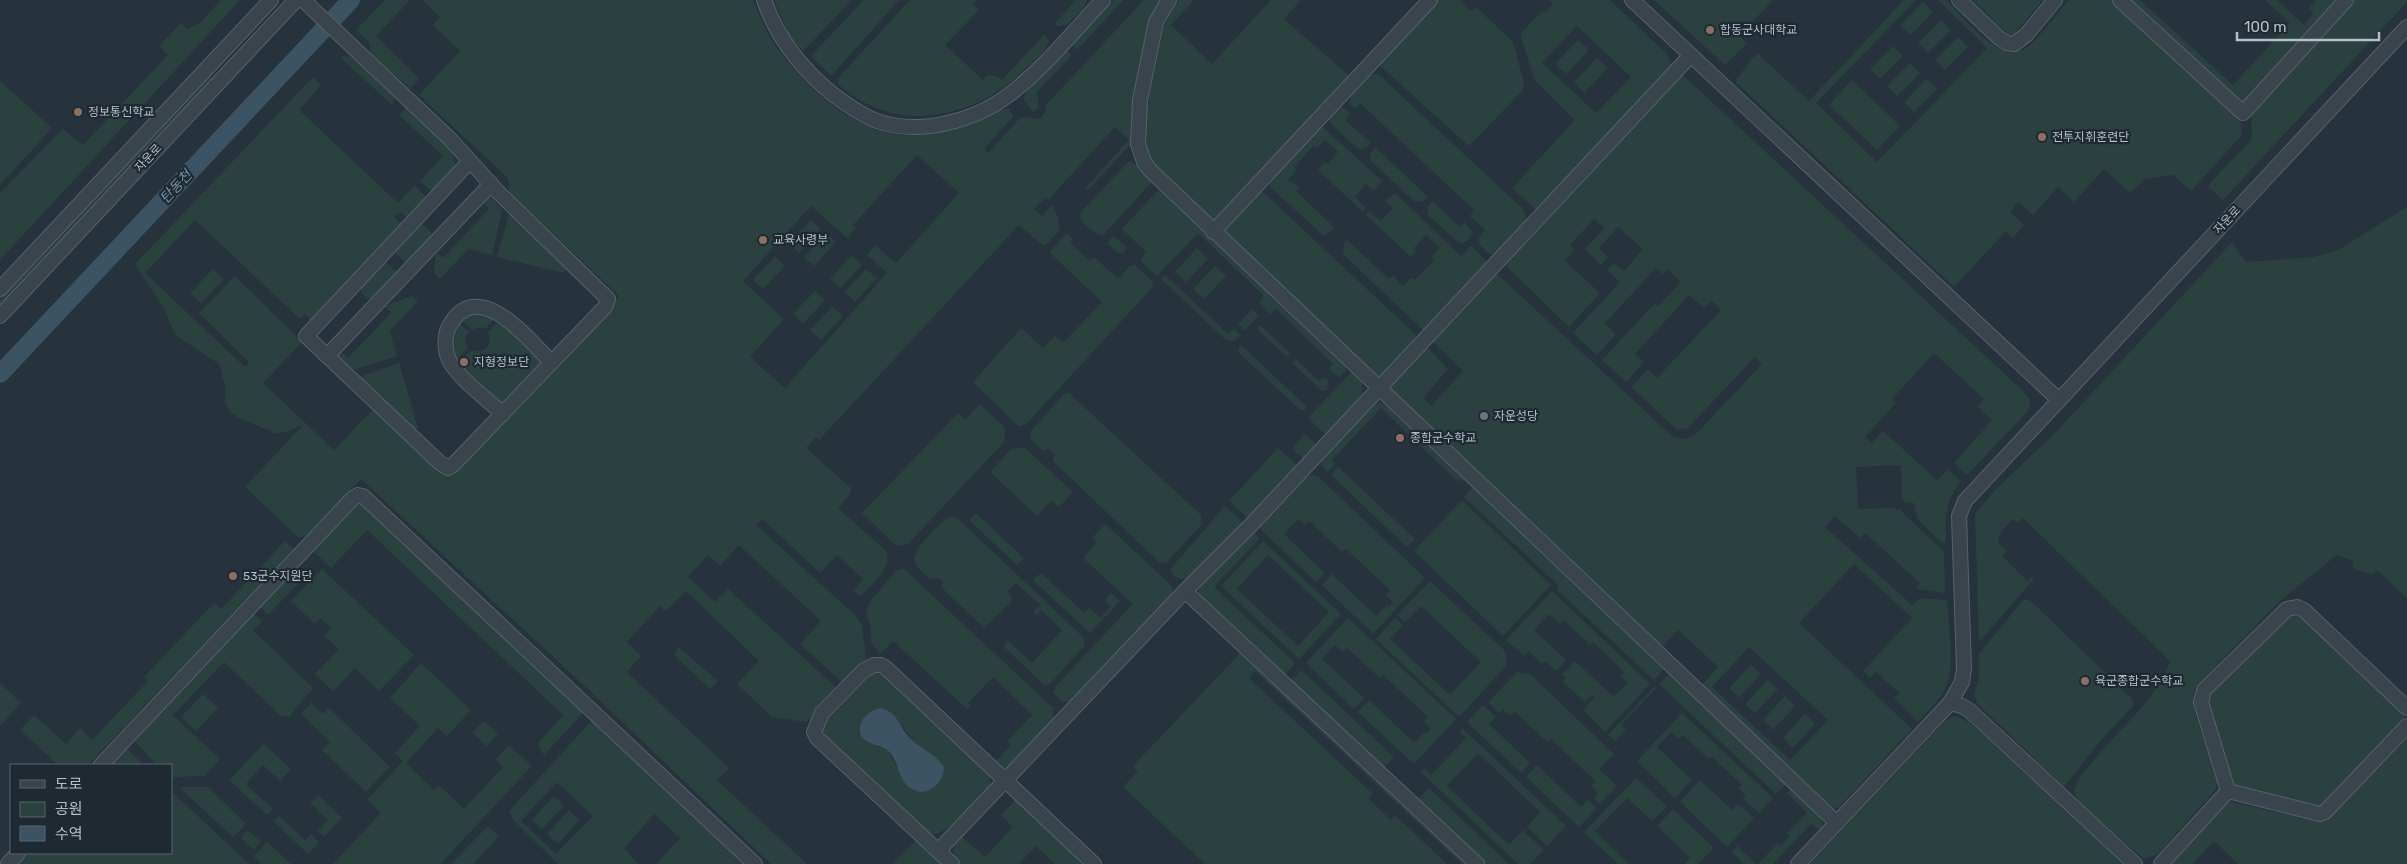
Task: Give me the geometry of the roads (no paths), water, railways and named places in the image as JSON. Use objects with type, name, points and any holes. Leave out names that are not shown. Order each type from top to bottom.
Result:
[{"type":"street","name":"자운로","points":[[0,288],[271,0]]},
{"type":"street","name":"자운로","points":[[0,316],[296,0]]},
{"type":"street","points":[[764,0],[788,49],[800,64],[832,93],[861,113],[877,121],[911,126],[944,124],[962,119],[1002,100],[1025,82],[1103,0]]},
{"type":"street","points":[[1169,0],[1160,13],[1154,31],[1140,100],[1140,153],[1150,170],[1213,232],[1837,823]]},
{"type":"street","points":[[1213,232],[1430,0]]},
{"type":"street","points":[[1632,0],[2060,400]]},
{"type":"street","points":[[1959,0],[2000,38],[2007,43],[2014,44],[2026,34],[2055,0]]},
{"type":"street","points":[[2120,0],[2243,113],[2346,0]]},
{"type":"street","points":[[307,4],[470,161],[608,299],[608,304],[503,414],[448,468],[306,336],[470,161]]},
{"type":"street","name":"자운로","points":[[1962,682],[1964,669],[1959,516],[1961,508],[1976,487],[2060,400],[2407,27]]},
{"type":"street","points":[[938,851],[1185,590],[1251,525],[1691,56]]},
{"type":"street","points":[[327,356],[491,184]]},
{"type":"street","points":[[503,414],[459,373],[449,360],[446,336],[451,323],[456,317],[476,307],[498,312],[551,362]]},
{"type":"street","points":[[102,764],[353,498],[358,495],[363,496],[755,864]]},
{"type":"street","points":[[1185,590],[1477,864]]},
{"type":"street","points":[[2228,791],[2201,702],[2201,696],[2204,690],[2287,608],[2297,607],[2304,610],[2407,708]]},
{"type":"street","points":[[952,864],[817,738],[814,732],[818,719],[838,696],[868,667],[880,665],[1094,864]]},
{"type":"street","points":[[1798,864],[1950,704],[1962,682]]},
{"type":"street","points":[[1962,682],[1967,708]]},
{"type":"street","points":[[1950,704],[1967,708],[2135,864]]},
{"type":"street","points":[[2228,791],[2320,814],[2325,812],[2407,726]]},
{"type":"street","points":[[2161,864],[2228,791]]},
{"type":"street","points":[[8,864],[17,854]]},
{"type":"water","points":[[880,708],[891,713],[909,737],[936,758],[944,767],[944,772],[935,787],[922,792],[908,787],[901,777],[889,751],[865,740],[861,736],[861,722],[871,712]]},
{"type":"waterway","name":"탄동천","points":[[0,374],[351,0]]},
{"type":"place","name":"합동군사대학교","points":[[1710,30]]},
{"type":"place","name":"정보통신학교","points":[[78,112]]},
{"type":"place","name":"전투지휘훈련단","points":[[2042,137]]},
{"type":"place","name":"교육사령부","points":[[763,240]]},
{"type":"place","name":"지형정보단","points":[[464,362]]},
{"type":"place","name":"자운성당","points":[[1484,416]]},
{"type":"place","name":"종합군수학교","points":[[1400,438]]},
{"type":"place","name":"53군수지원단","points":[[233,576]]},
{"type":"place","name":"육군종합군수학교","points":[[2085,681]]}]
